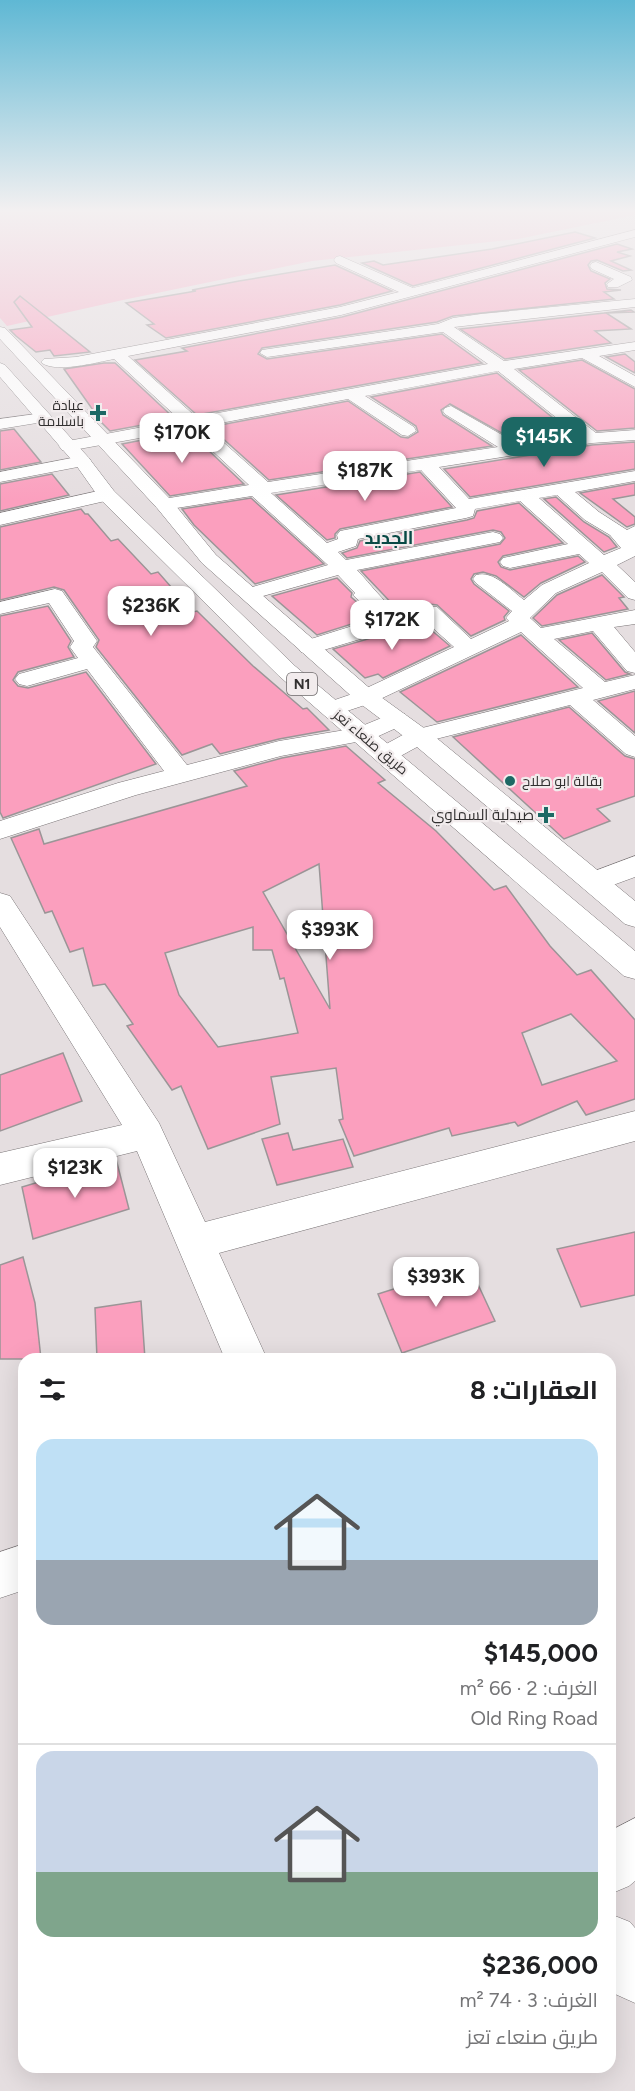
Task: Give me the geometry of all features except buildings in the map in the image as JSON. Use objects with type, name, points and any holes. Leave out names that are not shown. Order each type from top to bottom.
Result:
[{"type":"main road","points":[[41,363],[67,354],[334,307]]},
{"type":"main road","points":[[41,363],[76,362],[353,307]]},
{"type":"main road","points":[[524,307],[549,323]]},
{"type":"main road","points":[[267,353],[449,325],[590,307]]},
{"type":"main road","points":[[433,314],[501,366],[588,439],[632,480]]},
{"type":"main road","points":[[319,315],[343,328],[376,352]]},
{"type":"main road","name":"طريق صنعاء تعز","points":[[0,331],[41,363],[104,440],[164,504],[209,559],[366,697],[419,736],[635,917]]},
{"type":"main road","points":[[603,335],[629,347]]},
{"type":"main road","points":[[0,477],[75,454],[104,440],[501,366],[629,347]]},
{"type":"main road","points":[[117,354],[342,567],[366,591],[364,595],[394,620]]},
{"type":"main road","points":[[585,354],[635,382]]},
{"type":"main road","name":"طريق صنعاء تعز","points":[[0,368],[75,454],[107,495],[287,671],[635,968]]},
{"type":"main road","points":[[424,381],[447,393]]},
{"type":"main road","points":[[351,394],[408,430]]},
{"type":"main road","points":[[451,411],[506,451],[582,547],[632,587]]},
{"type":"main road","points":[[0,424],[43,418]]},
{"type":"main road","points":[[164,504],[506,451],[588,439],[635,435]]},
{"type":"main road","points":[[249,594],[342,567],[493,538],[426,464]]},
{"type":"main road","points":[[324,550],[349,542],[347,535],[435,518],[532,484],[632,480]]},
{"type":"main road","points":[[528,623],[546,591],[630,551],[634,542],[592,516],[532,484]]},
{"type":"main road","points":[[0,519],[107,495]]},
{"type":"main road","points":[[435,518],[464,543]]},
{"type":"main road","points":[[404,524],[429,549]]},
{"type":"main road","points":[[546,591],[510,562],[582,547]]},
{"type":"main road","points":[[483,579],[600,690]]},
{"type":"main road","points":[[0,608],[55,595],[86,641],[81,647],[181,776]]},
{"type":"main road","points":[[309,647],[394,620],[429,612],[469,649]]},
{"type":"main road","points":[[332,710],[366,697],[528,623],[599,624],[635,617]]},
{"type":"main road","points":[[599,624],[635,666]]},
{"type":"main road","points":[[27,680],[92,661]]},
{"type":"main road","points":[[386,754],[419,736],[635,682]]},
{"type":"main road","points":[[574,696],[635,749]]},
{"type":"main road","points":[[0,830],[127,789],[279,749],[363,734],[396,719]]},
{"type":"main road","points":[[594,882],[635,866]]},
{"type":"main road","points":[[0,903],[147,1134],[243,1353]]},
{"type":"main road","points":[[195,1242],[635,1126]]},
{"type":"main road","points":[[0,1169],[147,1134]]},
{"type":"main road","points":[[0,1575],[18,1569]]},
{"type":"main road","points":[[616,1861],[635,1845]]},
{"type":"main road","points":[[616,1950],[635,1974]]},
{"type":"shaded area","points":[[0,307],[94,307],[7,326],[0,318]]},
{"type":"place","name":"عيادة باسلامة","points":[[98,413]]},
{"type":"place","name":"بقالة ابو صلاح","points":[[510,781]]},
{"type":"place","name":"صيدلية السماوي","points":[[546,815]]},
{"type":"district","name":"الجديد","points":[[389,538]]}]
